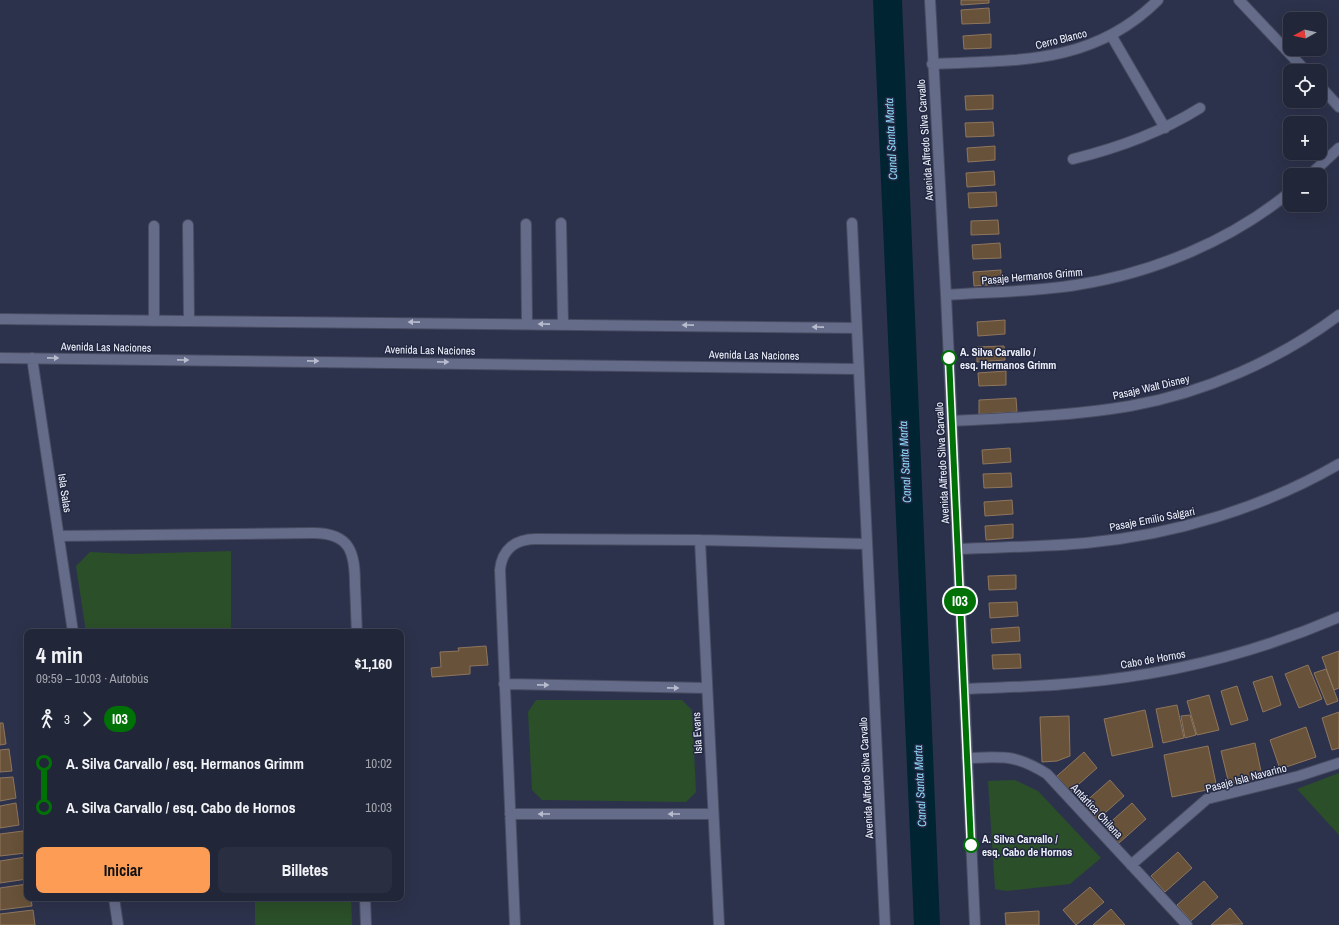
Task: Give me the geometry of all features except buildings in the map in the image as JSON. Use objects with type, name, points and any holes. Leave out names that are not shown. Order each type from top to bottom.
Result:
[{"type":"street","name":"Avenida Alfredo Silva Carvallo","points":[[930,0],[932,64],[946,295],[975,925]]},
{"type":"street","name":"Cerro Blanco","points":[[932,64],[1048,57],[1084,47],[1111,35],[1132,22],[1158,0]]},
{"type":"street","points":[[1239,0],[1299,64]]},
{"type":"street","points":[[1111,35],[1164,128]]},
{"type":"street","points":[[1327,94],[1339,107]]},
{"type":"street","points":[[1073,160],[1104,152],[1164,128],[1200,108]]},
{"type":"street","points":[[1318,168],[1339,148]]},
{"type":"street","name":"Pasaje Hermanos Grimm","points":[[946,295],[1048,289],[1076,285],[1117,276],[1184,255],[1211,243],[1259,215],[1283,197]]},
{"type":"street","name":"Avenida Alfredo Silva Carvallo","points":[[852,223],[885,925]]},
{"type":"street","points":[[526,224],[527,324]]},
{"type":"street","points":[[561,224],[563,324]]},
{"type":"street","points":[[188,225],[189,321]]},
{"type":"street","points":[[154,226],[154,321]]},
{"type":"street","name":"Pasaje Walt Disney","points":[[952,421],[1083,413],[1131,406],[1166,398],[1201,387],[1250,367],[1305,338],[1339,315]]},
{"type":"street","points":[[0,319],[858,328]]},
{"type":"street","name":"Avenida Las Naciones","points":[[0,358],[859,369]]},
{"type":"street","name":"Isla Salas","points":[[32,358],[73,629]]},
{"type":"street","name":"Pasaje Emilio Salgari","points":[[958,548],[1086,543],[1164,531],[1209,519],[1253,504],[1294,487],[1339,464]]},
{"type":"street","points":[[59,536],[332,534],[346,543],[354,560],[357,629]]},
{"type":"street","points":[[515,925],[500,570],[502,558],[513,545],[532,539],[700,540],[867,544]]},
{"type":"street","name":"Isla Evans","points":[[700,540],[719,925]]},
{"type":"street","name":"Cabo de Hornos","points":[[964,689],[1075,684],[1193,664],[1237,655],[1301,633],[1339,617]]},
{"type":"street","points":[[504,684],[707,688]]},
{"type":"street","name":"Antártica Chilena","points":[[967,758],[1007,757],[1027,762],[1047,774],[1187,925]]},
{"type":"street","name":"Pasaje Isla Navarino","points":[[1131,865],[1207,799],[1299,776],[1339,763]]},
{"type":"street","points":[[510,814],[713,814]]},
{"type":"street","points":[[114,901],[118,925]]},
{"type":"street","points":[[365,901],[366,925]]},
{"type":"green space","points":[[231,551],[231,629],[86,629],[76,566],[90,552],[131,554]]},
{"type":"green space","points":[[536,700],[682,700],[692,710],[696,792],[686,802],[542,800],[532,790],[528,712]]},
{"type":"green space","points":[[1339,773],[1339,835],[1297,789]]},
{"type":"green space","points":[[1015,780],[1038,791],[1101,858],[1070,884],[1006,891],[995,889],[988,781]]},
{"type":"green space","points":[[255,901],[351,901],[352,925],[255,925]]},
{"type":"water","name":"Canal Santa Marta","points":[[873,0],[902,0],[940,925],[914,925]]},
{"type":"bus line","name":"I03","points":[[949,358],[971,845]]},
{"type":"place","name":"A. Silva Carvallo / esq. Hermanos Grimm","points":[[949,358]]},
{"type":"place","name":"A. Silva Carvallo / esq. Cabo de Hornos","points":[[971,845]]}]
